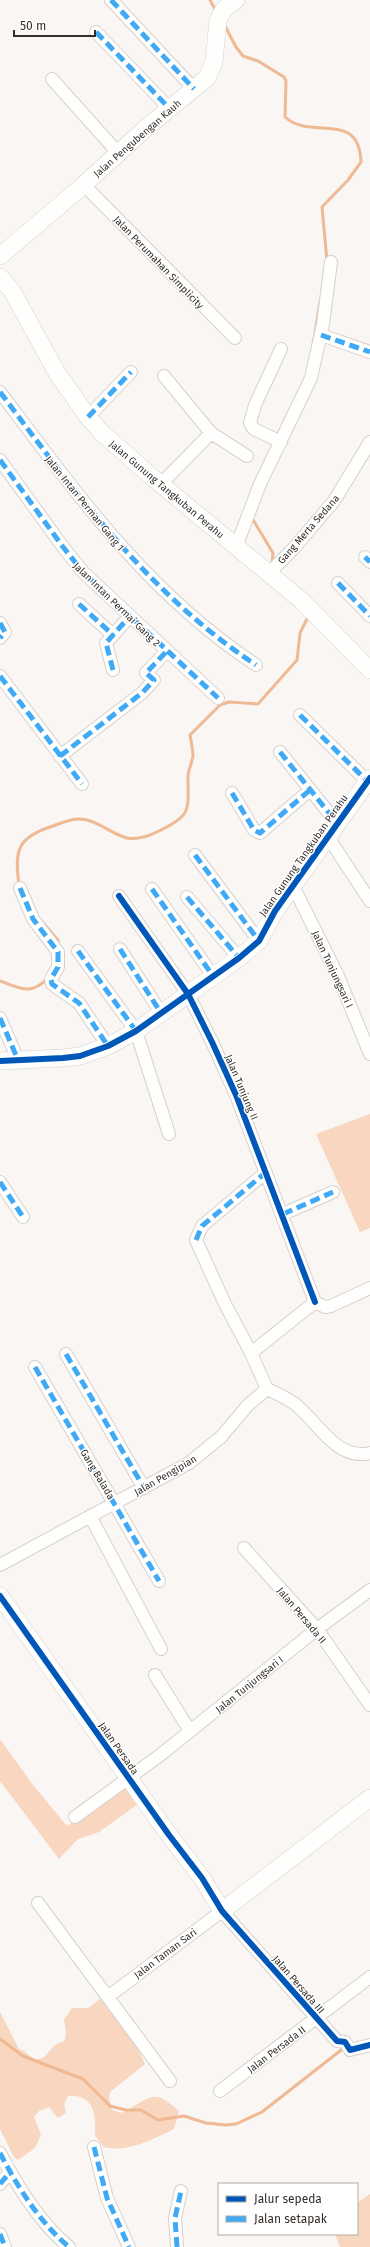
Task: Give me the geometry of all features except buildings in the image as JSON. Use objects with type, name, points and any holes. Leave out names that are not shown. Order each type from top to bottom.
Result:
[{"type":"street","points":[[111,0],[194,89]]},
{"type":"street","name":"Jalan Pengubengan Kauh","points":[[0,256],[84,185],[169,108],[207,78],[211,71],[216,47],[219,17],[236,0]]},
{"type":"street","points":[[96,32],[169,108]]},
{"type":"street","points":[[52,79],[119,154]]},
{"type":"street","name":"Jalan Perumahan Simplicity","points":[[84,185],[235,338]]},
{"type":"street","points":[[236,547],[260,484],[282,442],[311,378],[321,335],[331,262]]},
{"type":"street","name":"Jalan Gunung Tangkuban Perahu","points":[[0,277],[12,291],[57,373],[88,417],[115,445],[302,601],[370,670]]},
{"type":"street","points":[[321,335],[370,352]]},
{"type":"street","points":[[281,349],[255,405],[250,423],[254,429],[282,442]]},
{"type":"street","points":[[88,417],[131,372]]},
{"type":"street","points":[[164,376],[211,433],[247,456]]},
{"type":"street","name":"Jalan Intan Perman Gang 1","points":[[0,392],[86,507],[144,573],[210,631],[256,665]]},
{"type":"street","points":[[161,484],[211,433]]},
{"type":"street","name":"Gang Merta Sedana","points":[[269,573],[294,548],[334,501],[370,442]]},
{"type":"street","name":"Jalan Intan Permai Gang 2","points":[[0,460],[71,559],[167,652],[218,698]]},
{"type":"street","points":[[338,583],[370,616]]},
{"type":"street","points":[[79,604],[113,635]]},
{"type":"street","points":[[113,670],[106,643],[130,616]]},
{"type":"street","points":[[0,623],[5,632],[0,638]]},
{"type":"street","points":[[60,756],[115,715],[146,688],[154,680],[146,673],[167,652]]},
{"type":"street","points":[[0,676],[82,784]]},
{"type":"street","points":[[300,716],[368,779]]},
{"type":"street","points":[[280,752],[337,823]]},
{"type":"street","name":"Jalan Gunung Tangkuban Perahu","points":[[0,1061],[80,1056],[108,1046],[136,1031],[239,958],[259,941],[275,911],[368,779]]},
{"type":"street","points":[[232,793],[254,830],[260,833],[310,790]]},
{"type":"street","points":[[328,837],[370,901]]},
{"type":"street","points":[[195,855],[259,941]]},
{"type":"street","name":"Jalan Tunjungsari I","points":[[293,886],[338,976],[370,1054]]},
{"type":"street","points":[[20,888],[33,919],[58,952],[58,967],[51,979],[52,984],[78,1003],[108,1046]]},
{"type":"street","points":[[152,890],[213,976]]},
{"type":"street","name":"Jalan Tunjung II","points":[[119,896],[188,994],[236,1095],[265,1173],[283,1214],[315,1302]]},
{"type":"street","points":[[187,897],[239,958]]},
{"type":"street","points":[[120,949],[161,1013]]},
{"type":"street","points":[[78,951],[136,1031],[169,1134]]},
{"type":"street","points":[[0,1018],[18,1060]]},
{"type":"street","points":[[265,1173],[202,1226],[196,1240],[225,1304],[268,1389],[296,1405],[344,1450],[357,1454],[370,1453]]},
{"type":"street","points":[[0,1182],[23,1217]]},
{"type":"street","points":[[283,1214],[333,1192]]},
{"type":"street","points":[[251,1353],[315,1302],[325,1307],[331,1306],[370,1288]]},
{"type":"street","points":[[66,1354],[144,1488]]},
{"type":"street","name":"Gang Balada","points":[[35,1367],[159,1581]]},
{"type":"street","name":"Jalan Pengipian","points":[[0,1564],[189,1463],[221,1437],[248,1405],[268,1389]]},
{"type":"street","points":[[90,1516],[161,1649]]},
{"type":"street","name":"Jalan Persada II","points":[[244,1548],[317,1629],[370,1705]]},
{"type":"street","name":"Jalan Tunjungsari I","points":[[74,1817],[190,1731],[317,1629],[370,1590]]},
{"type":"street","name":"Jalan Persada","points":[[0,1596],[128,1778],[202,1878],[222,1911]]},
{"type":"street","points":[[155,1675],[190,1731]]},
{"type":"street","points":[[222,1911],[370,1798]]},
{"type":"street","points":[[38,1903],[109,1996],[170,2081]]},
{"type":"street","name":"Jalan Taman Sari","points":[[109,1996],[222,1911]]},
{"type":"street","name":"Jalan Persada III","points":[[222,1911],[336,2041],[348,2046],[370,2045]]},
{"type":"street","name":"Jalan Persada II","points":[[220,2091],[317,2019],[370,1977]]},
{"type":"street","points":[[94,2147],[108,2198],[129,2247]]},
{"type":"street","points":[[0,2153],[10,2172],[54,2233],[69,2247]]},
{"type":"street","points":[[0,2184],[10,2172]]},
{"type":"street","points":[[177,2247],[175,2218],[181,2191]]},
{"type":"street","points":[[0,2234],[5,2247]]},
{"type":"shaded area","points":[[370,1114],[370,1228],[360,1232],[316,1134]]},
{"type":"shaded area","points":[[0,1739],[33,1785],[67,1826],[126,1786],[138,1804],[99,1832],[78,1839],[59,1859],[0,1781]]},
{"type":"shaded area","points":[[100,1999],[116,2014],[127,2028],[145,2064],[110,2092],[109,2097],[112,2110],[121,2113],[150,2097],[156,2097],[170,2103],[179,2111],[174,2129],[149,2141],[131,2147],[104,2147],[95,2136],[94,2114],[89,2103],[77,2096],[68,2096],[64,2104],[66,2113],[58,2118],[49,2107],[39,2111],[34,2117],[41,2135],[35,2148],[18,2160],[14,2157],[0,2129],[0,2012],[19,2049],[35,2059],[39,2059],[45,2056],[54,2046],[63,2042],[66,2037],[64,2020],[72,2008],[88,2008]]},
{"type":"shaded area","points":[[370,2194],[370,2247],[340,2247],[335,2235],[358,2235],[358,2202]]},
{"type":"waterway","points":[[210,0],[216,11]]},
{"type":"waterway","points":[[225,26],[236,47],[243,56],[258,61],[284,77],[286,81],[285,117],[296,124],[308,127],[343,131],[352,136],[358,146],[361,162],[348,180],[322,207],[327,261]]},
{"type":"waterway","points":[[313,346],[320,302]]},
{"type":"waterway","points":[[252,518],[273,553],[272,564]]},
{"type":"waterway","points":[[19,885],[17,862],[18,853],[26,840],[41,830],[66,821],[79,819],[91,821],[121,836],[136,838],[155,833],[183,816],[188,805],[188,774],[193,756],[190,735],[220,705],[229,702],[258,704],[297,660],[300,633],[309,615]]},
{"type":"waterway","points":[[44,924],[58,940],[58,946]]},
{"type":"waterway","points":[[0,981],[19,988],[31,989],[42,984],[48,978]]},
{"type":"waterway","points":[[0,2039],[23,2056],[83,2079],[110,2106],[126,2110],[141,2110],[158,2120],[184,2116],[206,2123],[226,2125],[236,2124],[262,2112],[345,2047]]},
{"type":"marked path","points":[[111,0],[194,89]]},
{"type":"marked path","points":[[96,32],[169,108]]},
{"type":"marked path","points":[[321,335],[370,352]]},
{"type":"marked path","points":[[88,417],[131,372]]},
{"type":"marked path","points":[[0,392],[86,504],[147,574],[217,637],[256,665]]},
{"type":"marked path","points":[[0,460],[83,572],[218,698]]},
{"type":"marked path","points":[[365,557],[370,562]]},
{"type":"marked path","points":[[338,583],[370,616]]},
{"type":"marked path","points":[[79,604],[113,635]]},
{"type":"marked path","points":[[113,670],[106,643],[130,616]]},
{"type":"marked path","points":[[0,623],[5,632],[0,638]]},
{"type":"marked path","points":[[60,756],[142,693],[154,680],[146,673],[167,651]]},
{"type":"marked path","points":[[0,676],[82,784]]},
{"type":"marked path","points":[[300,715],[367,781]]},
{"type":"marked path","points":[[280,752],[337,823]]},
{"type":"marked path","points":[[232,793],[254,830],[260,833],[310,790]]},
{"type":"marked path","points":[[195,855],[259,941]]},
{"type":"marked path","points":[[20,888],[33,919],[58,952],[58,967],[51,979],[52,984],[79,1003],[108,1046]]},
{"type":"marked path","points":[[152,889],[213,976]]},
{"type":"marked path","points":[[187,897],[239,958]]},
{"type":"marked path","points":[[120,949],[161,1013]]},
{"type":"marked path","points":[[78,951],[136,1031]]},
{"type":"marked path","points":[[0,1018],[18,1060]]},
{"type":"marked path","points":[[196,1240],[202,1226],[265,1173]]},
{"type":"marked path","points":[[0,1182],[23,1217]]},
{"type":"marked path","points":[[283,1214],[333,1192]]},
{"type":"marked path","points":[[66,1354],[144,1488]]},
{"type":"marked path","points":[[35,1367],[159,1581]]},
{"type":"marked path","points":[[94,2147],[107,2198],[129,2247]]},
{"type":"marked path","points":[[0,2153],[30,2203],[48,2227],[69,2247]]},
{"type":"marked path","points":[[0,2184],[10,2172]]},
{"type":"marked path","points":[[177,2247],[175,2218],[181,2191]]},
{"type":"marked path","points":[[0,2234],[5,2247]]},
{"type":"cycle path","points":[[0,1061],[80,1056],[108,1046],[136,1031],[239,958],[259,941],[275,911],[370,778]]},
{"type":"cycle path","points":[[119,896],[188,994],[212,1042],[236,1095],[315,1302]]},
{"type":"cycle path","points":[[0,1596],[169,1835],[202,1878],[222,1911],[337,2041],[345,2042],[350,2050],[370,2045]]}]
